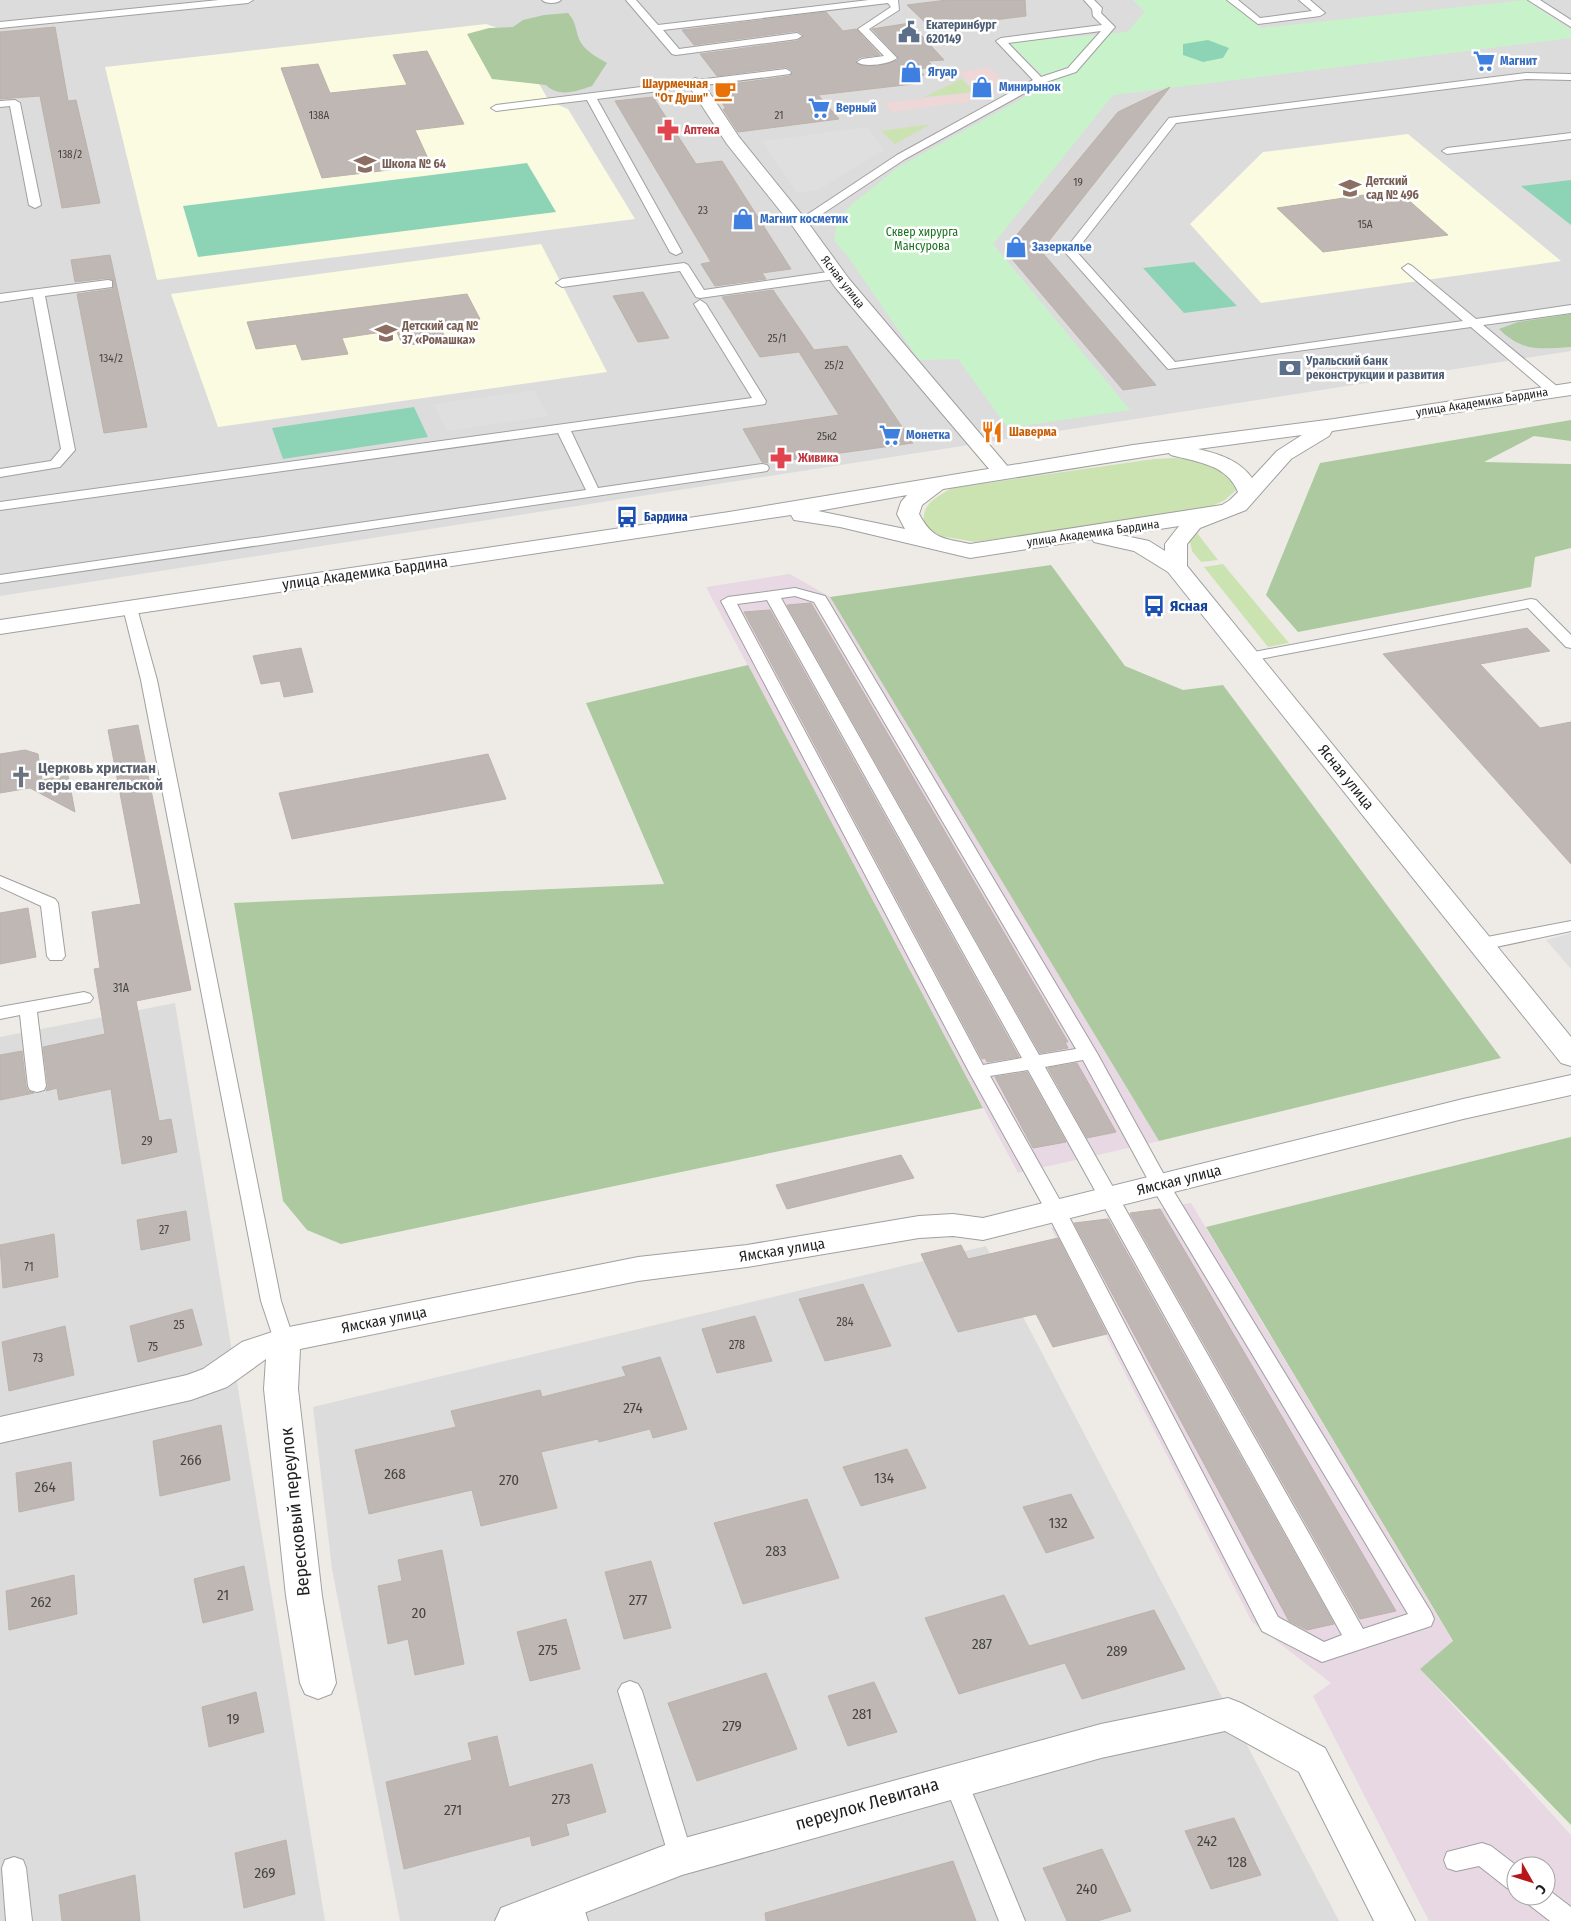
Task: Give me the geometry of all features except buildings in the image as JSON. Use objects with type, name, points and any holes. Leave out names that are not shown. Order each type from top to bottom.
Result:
[{"type":"street","name":"Ясная улица","points":[[695,83],[733,140],[800,224],[835,275],[1002,472]]},
{"type":"street","name":"улица Академика Бардина","points":[[0,627],[729,519],[1002,472],[1334,425],[1562,390]]},
{"type":"street","name":"улица Академика Бардина","points":[[729,519],[799,515],[819,516],[970,550],[1168,521],[1228,510],[1250,494],[1284,455],[1298,444],[1334,425]]},
{"type":"street","name":"улица Академика Бардина","points":[[1147,450],[1169,449],[1222,462],[1245,481],[1250,494]]},
{"type":"street","name":"улица Академика Бардина","points":[[932,542],[919,534],[908,514],[912,502],[939,482]]},
{"type":"street","points":[[1062,537],[1103,537],[1122,540],[1141,546],[1176,566],[1176,544],[1192,523],[1228,510]]},
{"type":"street","name":"Ясная улица","points":[[1176,566],[1571,1056]]},
{"type":"street","name":"Ямская улица","points":[[0,1430],[191,1388],[216,1378],[260,1348],[284,1340],[638,1269],[747,1256],[919,1227],[953,1225],[984,1229],[1463,1109],[1571,1086]]},
{"type":"street","name":"Вересковый переулок","points":[[284,1340],[281,1389],[304,1596],[318,1684]]},
{"type":"street","name":"переулок Левитана","points":[[514,1921],[572,1911],[681,1857],[1101,1740],[1228,1714],[1312,1760],[1395,1921]]},
{"type":"lane","points":[[0,24],[248,0]]},
{"type":"lane","points":[[547,0],[556,0]]},
{"type":"lane","points":[[632,0],[676,52],[796,36]]},
{"type":"lane","points":[[656,28],[892,0],[896,8],[863,28],[892,58],[862,62]]},
{"type":"lane","points":[[1089,0],[1097,8],[1096,14],[1110,27]]},
{"type":"lane","points":[[1232,0],[1258,21],[1320,13],[1304,0]]},
{"type":"lane","points":[[1533,0],[1571,24]]},
{"type":"lane","points":[[800,224],[901,157],[1039,81],[1072,70],[1110,27]]},
{"type":"lane","points":[[1039,81],[1001,41],[1110,27]]},
{"type":"lane","points":[[1510,70],[1529,67],[1556,75],[1571,77]]},
{"type":"lane","points":[[496,108],[786,72]]},
{"type":"lane","points":[[1556,75],[1526,76],[1173,120],[1070,251],[1172,366],[1571,309]]},
{"type":"lane","points":[[590,96],[676,252]]},
{"type":"lane","points":[[0,104],[15,102],[35,204]]},
{"type":"lane","points":[[1447,151],[1571,136]]},
{"type":"lane","points":[[562,283],[684,268],[700,294],[835,275]]},
{"type":"lane","points":[[1408,268],[1474,324],[1562,390]]},
{"type":"lane","points":[[0,298],[108,284]]},
{"type":"lane","points":[[0,473],[55,464],[68,450],[38,293]]},
{"type":"lane","points":[[0,506],[760,402],[700,304]]},
{"type":"lane","points":[[562,429],[594,493]]},
{"type":"lane","points":[[0,579],[762,468]]},
{"type":"lane","points":[[796,592],[820,599],[1088,1053],[1160,1184],[1423,1618],[1322,1652],[1270,1624],[1056,1211],[978,1072],[728,601],[796,592]]},
{"type":"lane","points":[[772,596],[1357,1640]]},
{"type":"lane","points":[[1248,657],[1531,603],[1571,644]]},
{"type":"lane","points":[[130,608],[149,680],[271,1301],[284,1340]]},
{"type":"lane","points":[[0,881],[49,903],[56,956]]},
{"type":"lane","points":[[1482,944],[1571,926]]},
{"type":"lane","points":[[0,1013],[84,998]]},
{"type":"lane","points":[[28,1008],[37,1086]]},
{"type":"lane","points":[[978,1072],[1088,1053]]},
{"type":"lane","points":[[630,1691],[681,1857]]},
{"type":"lane","points":[[955,1780],[1012,1921]]},
{"type":"lane","points":[[1456,1860],[1482,1854],[1506,1872]]},
{"type":"lane","points":[[14,1868],[19,1921]]},
{"type":"lane","points":[[1550,1906],[1570,1921]]},
{"type":"shaded area","points":[[0,0],[1571,0],[1571,351],[0,596]]},
{"type":"shaded area","name":"Школа № 64","points":[[486,24],[509,32],[549,101],[568,109],[635,219],[157,280],[105,67]]},
{"type":"shaded area","name":"Минирынок","points":[[990,67],[1003,81],[967,102],[892,112],[884,103],[974,92],[959,72]]},
{"type":"shaded area","points":[[868,127],[884,150],[818,190],[797,193],[762,141]]},
{"type":"shaded area","name":"Детский сад № 496","points":[[1408,134],[1561,261],[1261,303],[1190,224],[1263,152]]},
{"type":"shaded area","name":"Детский сад № 37 «Ромашка»","points":[[541,244],[607,372],[218,427],[171,294]]},
{"type":"shaded area","points":[[534,390],[548,416],[447,431],[434,404]]},
{"type":"shaded area","points":[[790,574],[830,597],[1159,1141],[1018,1173],[706,587]]},
{"type":"shaded area","points":[[1571,933],[1571,969],[1546,940]]},
{"type":"shaded area","points":[[175,1003],[325,1921],[0,1921],[0,1037]]},
{"type":"shaded area","points":[[1191,1203],[1453,1642],[1420,1669],[1571,1835],[1571,1921],[1429,1921],[1313,1696],[1331,1683],[1252,1622],[1051,1228]]},
{"type":"shaded area","points":[[986,1246],[1339,1921],[400,1921],[332,1569],[313,1407]]},
{"type":"green space","name":"Сквер хирурга Мансурова","points":[[1133,0],[1226,0],[1261,28],[1526,0],[1571,30],[1571,38],[1113,95],[993,244],[1130,410],[1008,428],[958,359],[919,360],[847,255],[834,240],[837,221],[851,205],[897,168],[1050,83],[1009,43],[1127,32],[1145,12]]},
{"type":"green space","points":[[568,13],[574,22],[579,39],[584,47],[607,63],[592,86],[574,91],[562,92],[551,89],[546,85],[492,79],[467,34],[489,28],[513,27],[523,20],[544,15]]},
{"type":"green space","points":[[1208,40],[1229,48],[1223,58],[1203,62],[1183,55],[1183,44]]},
{"type":"green space","points":[[962,79],[974,92],[924,97]]},
{"type":"green space","points":[[931,124],[895,144],[881,131]]},
{"type":"green space","points":[[527,163],[556,212],[198,257],[183,206]]},
{"type":"green space","points":[[1571,180],[1571,225],[1521,186]]},
{"type":"green space","points":[[1194,262],[1237,306],[1184,313],[1143,268]]},
{"type":"green space","points":[[1571,314],[1571,347],[1541,348],[1524,345],[1516,342],[1499,329],[1518,322]]},
{"type":"green space","points":[[414,407],[428,437],[283,459],[272,428]]},
{"type":"green space","points":[[1571,420],[1571,441],[1534,436],[1484,462],[1571,464],[1571,548],[1535,557],[1531,587],[1298,632],[1266,595],[1320,463]]},
{"type":"green space","points":[[1176,458],[1204,462],[1220,469],[1227,474],[1236,490],[1225,500],[1206,509],[976,542],[940,536],[925,527],[924,513],[926,508],[934,499],[952,488],[1154,459]]},
{"type":"green space","points":[[1197,533],[1218,560],[1201,562],[1192,551],[1190,542]]},
{"type":"green space","points":[[1223,564],[1289,643],[1268,647],[1204,567]]},
{"type":"green space","points":[[1051,565],[1125,666],[1183,690],[1223,685],[1501,1058],[1159,1141],[830,597]]},
{"type":"green space","points":[[748,665],[983,1108],[341,1244],[307,1230],[283,1201],[234,903],[664,884],[586,703]]},
{"type":"green space","points":[[1571,1137],[1571,1825],[1420,1669],[1453,1641],[1206,1227]]},
{"type":"place","name":"Екатеринбург 620149","points":[[909,32]]},
{"type":"place","name":"Магнит","points":[[1484,61]]},
{"type":"place","name":"Ягуар","points":[[911,72]]},
{"type":"place","name":"Минирынок","points":[[982,87]]},
{"type":"place","name":"Шаурмечная \"От Души\"","points":[[725,91]]},
{"type":"place","name":"Верный","points":[[819,108]]},
{"type":"place","name":"Аптека","points":[[668,130]]},
{"type":"place","name":"Школа № 64","points":[[365,164]]},
{"type":"place","name":"Детский сад № 496","points":[[1350,188]]},
{"type":"place","name":"Магнит косметик","points":[[743,219]]},
{"type":"place","name":"Зазеркалье","points":[[1016,247]]},
{"type":"place","name":"Детский сад № 37 «Ромашка»","points":[[386,333]]},
{"type":"place","name":"Уральский банк реконструкции и развития","points":[[1290,368]]},
{"type":"place","name":"Шаверма","points":[[992,432]]},
{"type":"place","name":"Монетка","points":[[890,435]]},
{"type":"place","name":"Живика","points":[[781,458]]},
{"type":"place","name":"Бардина","points":[[627,517]]},
{"type":"place","name":"Ясная","points":[[1154,606]]},
{"type":"place","name":"Церковь христиан веры евангельской","points":[[21,777]]}]
